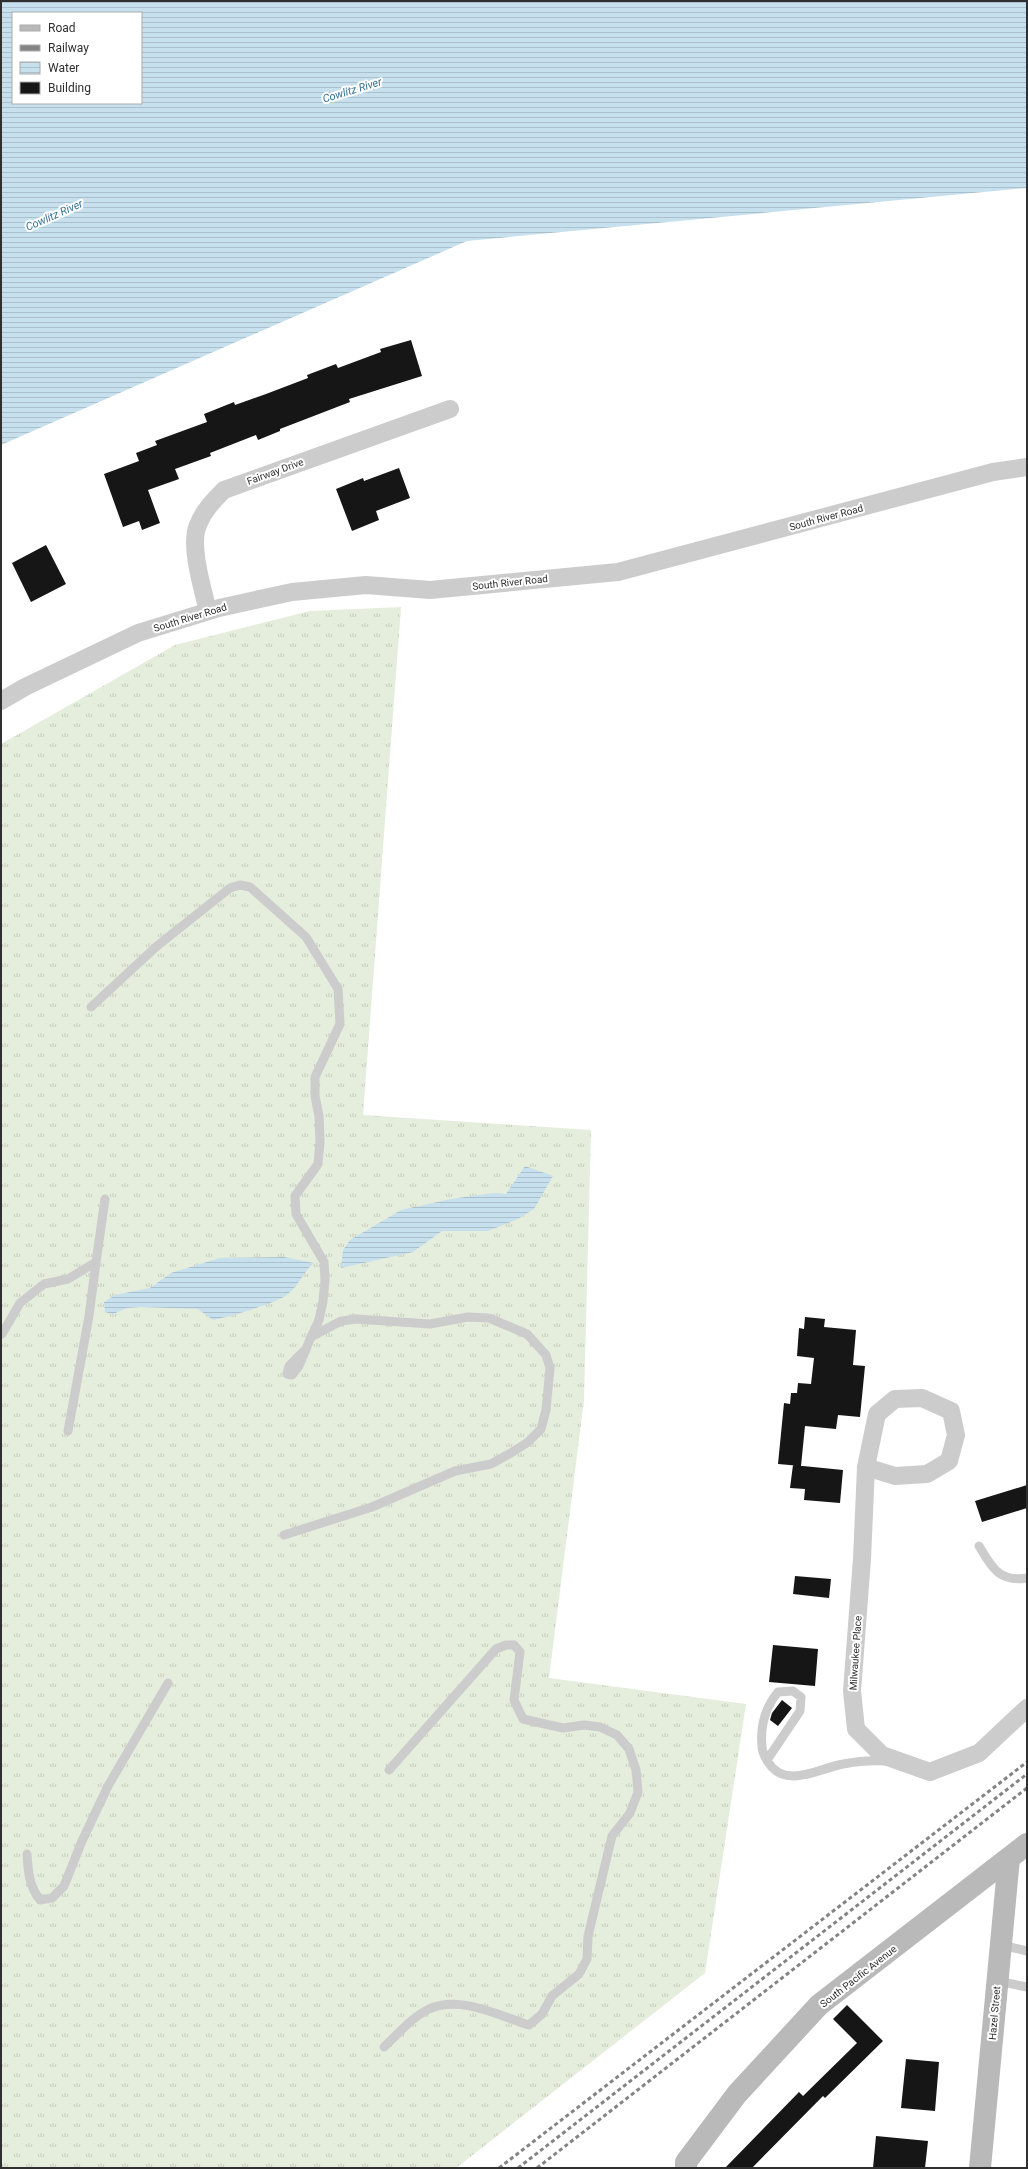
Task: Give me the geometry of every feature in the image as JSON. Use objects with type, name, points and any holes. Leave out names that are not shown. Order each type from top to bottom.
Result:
[{"type":"street","name":"Fairway Drive","points":[[208,611],[196,558],[197,526],[209,505],[224,490],[450,408]]},
{"type":"street","name":"South River Road","points":[[1,701],[25,687],[138,633],[208,611],[292,592],[329,588],[366,585],[430,590],[618,572],[993,472],[1027,467]]},
{"type":"street","points":[[922,1398],[951,1411],[956,1435],[949,1461],[927,1474],[895,1476],[866,1467],[877,1414],[895,1399],[922,1398]]},
{"type":"street","name":"Milwaukee Place","points":[[866,1467],[862,1559],[852,1691],[856,1729],[882,1755],[930,1772],[979,1753],[1027,1708]]},
{"type":"street","name":"South Pacific Avenue","points":[[684,2166],[737,2094],[819,2005],[1027,1844]]},
{"type":"street","name":"Hazel Street","points":[[980,2168],[1009,1858]]},
{"type":"lane","points":[[91,1007],[157,946],[230,888],[240,885],[250,887],[306,937],[338,989],[340,1024],[315,1077],[315,1096],[319,1116],[320,1142],[318,1164],[295,1196],[296,1214],[324,1262],[325,1280],[319,1320],[304,1351]]},
{"type":"lane","points":[[68,1430],[90,1316],[105,1198]]},
{"type":"lane","points":[[2,1334],[20,1303],[44,1284],[68,1279],[96,1262]]},
{"type":"lane","points":[[284,1535],[372,1507],[455,1471],[491,1464],[528,1442],[541,1429],[546,1410],[550,1368],[546,1355],[527,1334],[489,1318],[468,1316],[430,1324],[356,1319],[341,1321],[311,1337]]},
{"type":"lane","points":[[979,1546],[995,1572],[1017,1580],[1027,1578]]},
{"type":"lane","points":[[384,2047],[429,2009],[452,2005],[483,2008],[530,2025],[542,2014],[552,1996],[579,1974],[587,1959],[588,1936],[612,1836],[630,1813],[638,1792],[636,1770],[629,1749],[617,1734],[600,1727],[584,1725],[563,1728],[523,1719],[514,1700],[520,1652],[514,1645],[506,1645],[496,1650],[389,1770]]},
{"type":"lane","points":[[27,1854],[29,1880],[34,1892],[40,1900],[52,1898],[64,1886],[82,1841],[108,1786],[168,1683]]},
{"type":"lane","points":[[767,1760],[800,1711],[800,1697],[793,1691],[778,1692],[769,1704],[760,1730],[762,1752],[771,1768],[784,1776],[804,1775],[843,1764],[868,1760],[898,1761]]},
{"type":"lane","points":[[1001,1945],[1027,1951]]},
{"type":"lane","points":[[997,1981],[1027,1987]]},
{"type":"green space","points":[[401,607],[363,1115],[591,1130],[584,1400],[549,1678],[746,1704],[705,1973],[456,2168],[1,2168],[1,744],[175,645],[310,611]]},
{"type":"water","name":"Cowlitz River","points":[[1,1],[1027,1],[1027,188],[467,241],[1,445]]},
{"type":"water","points":[[525,1166],[553,1176],[534,1209],[518,1219],[488,1231],[442,1231],[413,1252],[341,1268],[343,1250],[350,1240],[401,1210],[451,1199],[494,1193],[506,1194]]},
{"type":"water","points":[[284,1257],[314,1263],[288,1294],[275,1301],[240,1313],[213,1320],[198,1309],[141,1307],[127,1308],[113,1314],[105,1312],[104,1302],[115,1295],[150,1288],[171,1273],[220,1258]]},
{"type":"building","points":[[411,340],[422,376],[349,399],[350,402],[280,429],[280,431],[258,440],[256,435],[210,453],[211,456],[175,469],[179,479],[148,490],[160,523],[142,530],[139,521],[123,527],[104,474],[139,461],[136,453],[157,445],[155,441],[207,422],[204,414],[234,402],[235,405],[266,394],[308,378],[307,375],[336,364],[338,368],[381,352],[380,349]]},
{"type":"building","points":[[399,468],[410,498],[376,511],[379,520],[352,531],[336,489],[363,478],[364,481]]},
{"type":"building","points":[[46,545],[66,584],[31,602],[12,563]]},
{"type":"building","points":[[805,1317],[825,1319],[824,1327],[856,1330],[853,1365],[865,1366],[860,1417],[838,1415],[836,1429],[805,1426],[801,1466],[778,1464],[784,1403],[790,1404],[791,1393],[797,1393],[798,1383],[811,1384],[814,1358],[797,1356],[799,1328],[804,1329]]},
{"type":"building","points":[[793,1465],[843,1470],[840,1503],[804,1500],[805,1489],[790,1488]]},
{"type":"building","points":[[1027,1485],[1027,1508],[982,1522],[975,1501]]},
{"type":"building","points":[[795,1576],[831,1579],[829,1598],[793,1594]]},
{"type":"building","points":[[773,1645],[818,1649],[815,1686],[769,1682]]},
{"type":"building","points":[[782,1700],[792,1708],[778,1726],[770,1720],[772,1713]]},
{"type":"building","points":[[847,2005],[883,2041],[825,2098],[823,2096],[752,2168],[725,2168],[799,2092],[803,2096],[857,2043],[833,2019]]},
{"type":"building","points":[[906,2059],[939,2062],[935,2111],[901,2108]]},
{"type":"building","points":[[876,2136],[928,2141],[925,2168],[873,2168]]},
{"type":"railway","points":[[499,2168],[1027,1762]]},
{"type":"railway","points":[[518,2168],[1027,1774]]},
{"type":"railway","points":[[537,2168],[1027,1788]]}]
